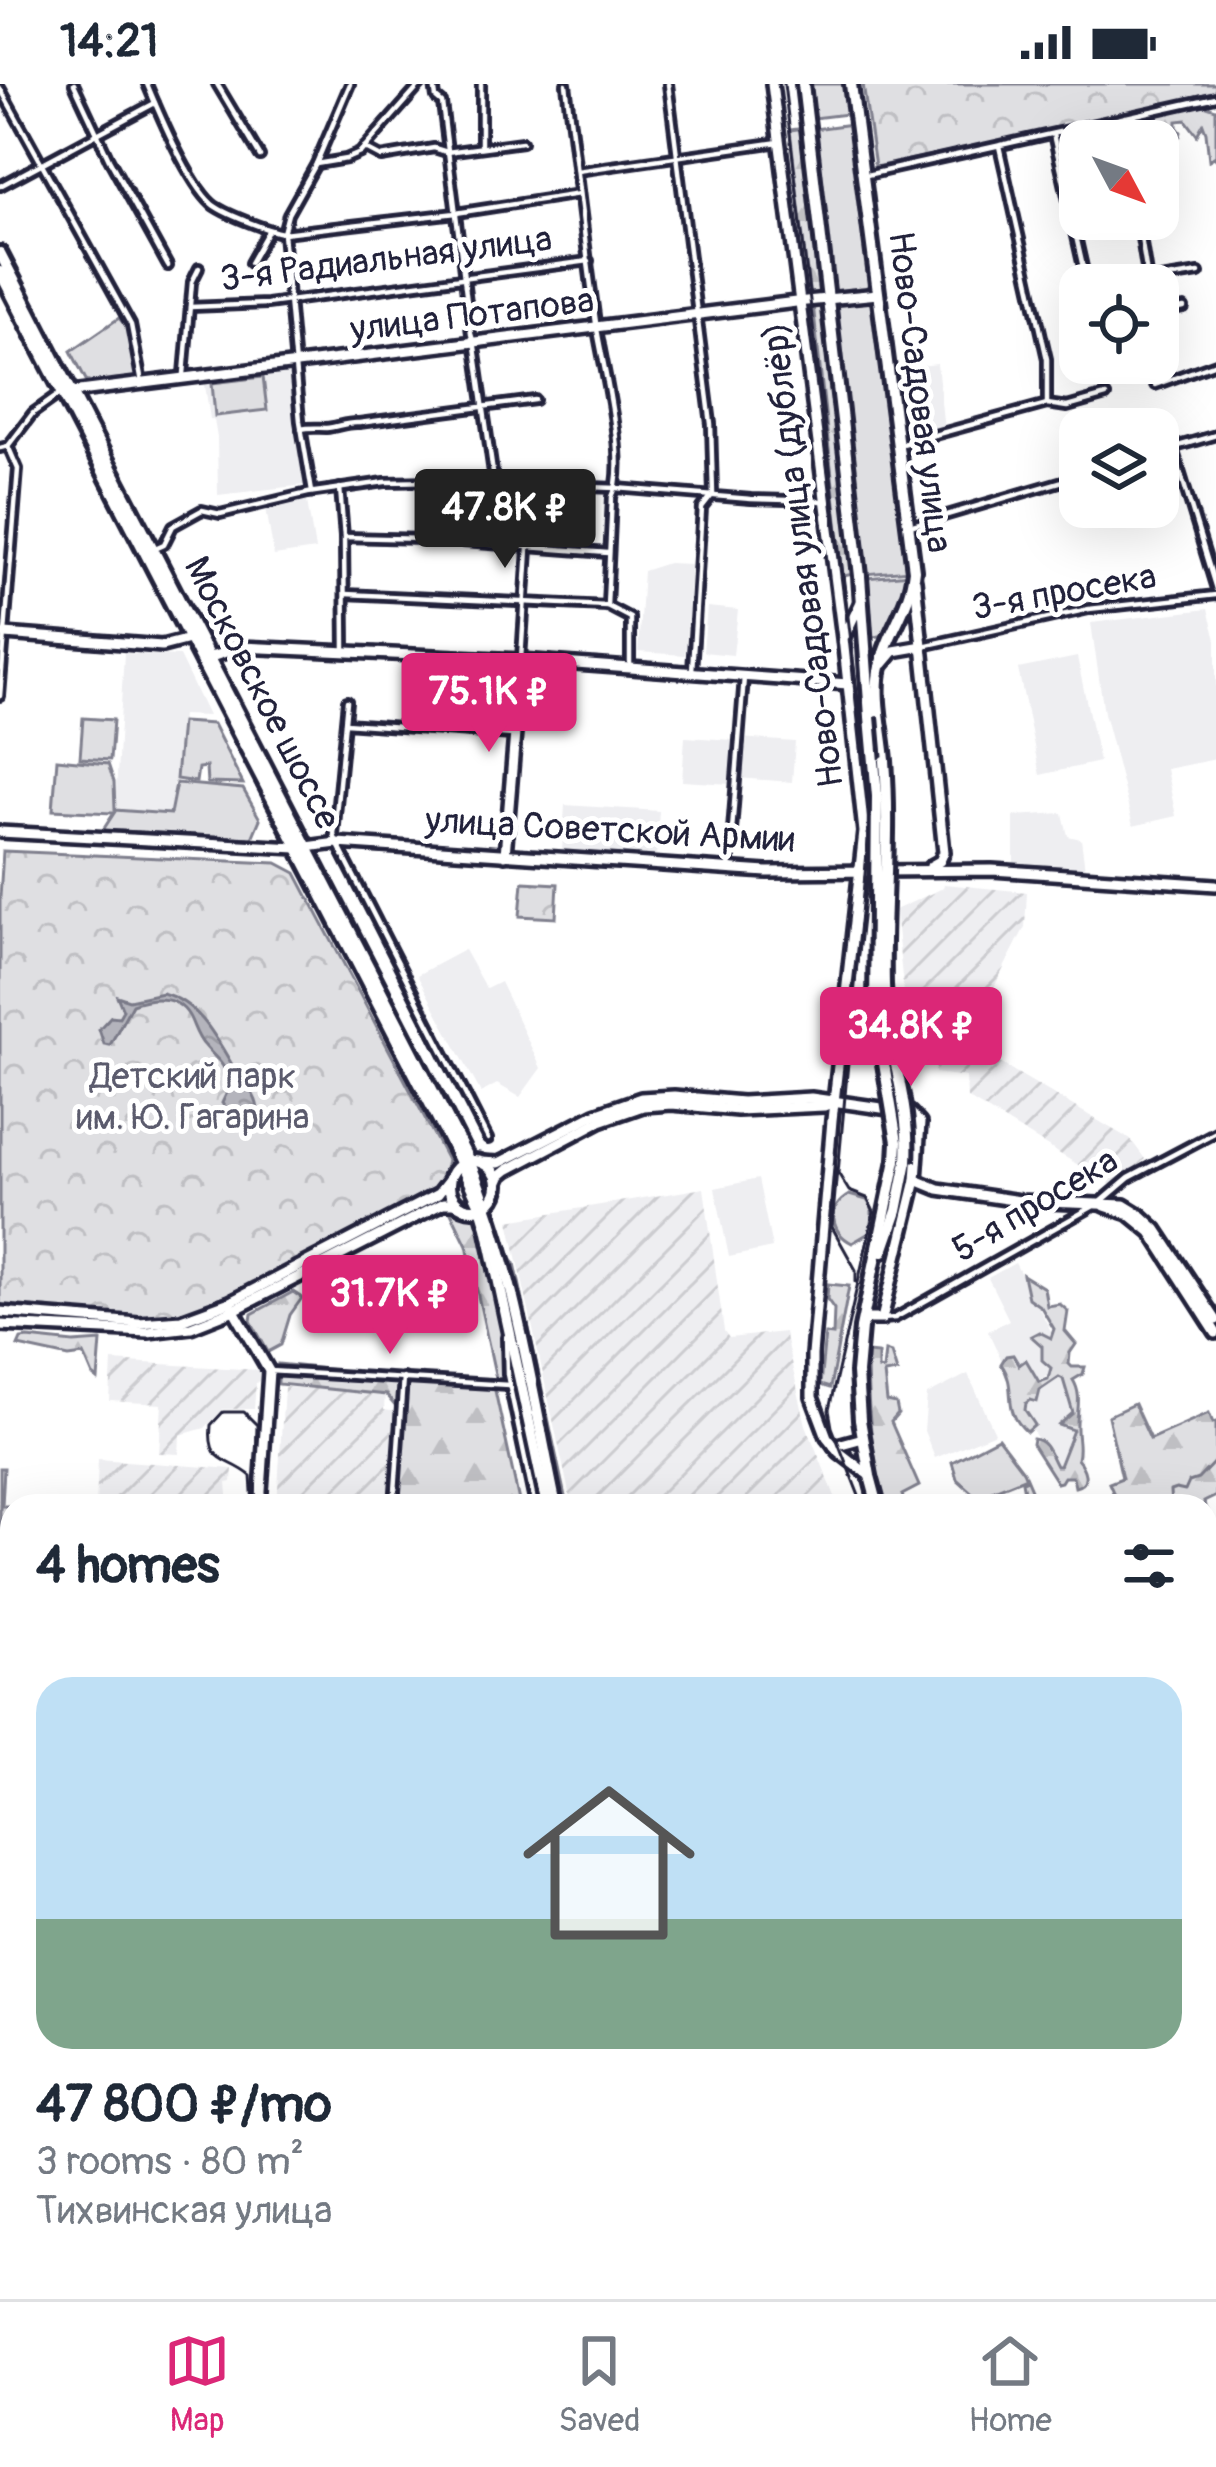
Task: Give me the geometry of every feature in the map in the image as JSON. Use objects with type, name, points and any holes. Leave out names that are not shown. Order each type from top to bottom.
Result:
[{"type":"main road","name":"Ново-Садовая улица","points":[[803,84],[876,716]]},
{"type":"main road","name":"Ново-Садовая улица","points":[[851,84],[914,571],[910,597],[878,675],[876,716],[875,1009],[897,1142],[892,1209],[861,1328],[857,1373],[875,1494]]},
{"type":"main road","name":"Московское шоссе","points":[[0,253],[189,639],[469,1162],[508,1279],[546,1494]]},
{"type":"main road","name":"Московское шоссе","points":[[0,267],[152,550],[302,847]]},
{"type":"main road","points":[[865,630],[877,640],[893,633]]},
{"type":"main road","name":"Московское шоссе","points":[[469,1162],[492,1171],[497,1184]]},
{"type":"main road","points":[[469,1162],[453,1171],[449,1180],[453,1198],[462,1206],[484,1205],[497,1184]]},
{"type":"main road","name":"Московское шоссе","points":[[484,1205],[546,1494]]},
{"type":"main road","name":"Московское шоссе","points":[[484,1205],[546,1494]]},
{"type":"street","points":[[74,84],[168,266]]},
{"type":"street","points":[[147,84],[208,201],[269,231],[283,233],[579,194]]},
{"type":"street","points":[[217,84],[260,156]]},
{"type":"street","points":[[312,493],[301,429],[283,233],[350,84]]},
{"type":"street","points":[[316,164],[351,158],[421,84]]},
{"type":"street","points":[[434,84],[442,103],[494,480]]},
{"type":"street","points":[[481,84],[482,146]]},
{"type":"street","points":[[566,84],[614,433],[617,488],[612,497],[608,606]]},
{"type":"street","points":[[668,84],[711,424],[712,494],[702,508],[692,673]]},
{"type":"street","name":"Ново-Садовая улица (дублёр)","points":[[772,84],[863,822],[834,1102],[812,1397],[826,1437],[870,1476]]},
{"type":"street","points":[[0,88],[131,326],[142,384]]},
{"type":"street","points":[[862,176],[1216,97]]},
{"type":"street","points":[[0,187],[155,103]]},
{"type":"street","points":[[1053,134],[1082,264]]},
{"type":"street","points":[[364,148],[381,157],[522,142]]},
{"type":"street","points":[[577,171],[779,142]]},
{"type":"street","points":[[999,146],[1047,359],[1047,404]]},
{"type":"street","points":[[250,262],[269,231]]},
{"type":"street","points":[[1141,240],[1148,281],[1199,273]]},
{"type":"street","name":"3-я Радиальная улица","points":[[190,307],[267,304],[589,261]]},
{"type":"street","points":[[184,378],[192,282],[199,268]]},
{"type":"street","name":"улица Потапова","points":[[68,392],[878,294]]},
{"type":"street","points":[[1179,309],[1184,308]]},
{"type":"street","points":[[1155,385],[1216,363]]},
{"type":"street","points":[[0,696],[18,469],[4,447],[33,413],[68,392]]},
{"type":"street","points":[[897,446],[1047,404],[1067,407],[1106,396]]},
{"type":"street","points":[[301,429],[535,400]]},
{"type":"street","points":[[1179,446],[1216,435]]},
{"type":"street","points":[[1179,468],[1216,592]]},
{"type":"street","points":[[152,550],[164,544],[173,526],[202,510],[220,514],[385,482],[494,480],[824,502]]},
{"type":"street","points":[[908,526],[1059,482]]},
{"type":"street","points":[[505,855],[532,485]]},
{"type":"street","points":[[340,488],[345,653]]},
{"type":"street","points":[[344,537],[609,553]]},
{"type":"street","points":[[914,571],[944,853],[934,865],[914,869]]},
{"type":"street","name":"3-я просека","points":[[923,646],[1089,609],[1216,592]]},
{"type":"street","points":[[345,593],[608,606],[631,618],[630,668]]},
{"type":"street","points":[[843,638],[861,602]]},
{"type":"street","points":[[5,634],[162,646],[189,639]]},
{"type":"street","points":[[878,675],[894,651],[923,646]]},
{"type":"street","points":[[207,659],[241,647],[521,660],[848,684]]},
{"type":"street","points":[[729,870],[744,677]]},
{"type":"street","points":[[346,701],[334,836],[488,1138]]},
{"type":"street","points":[[345,723],[513,735]]},
{"type":"street","points":[[942,829],[948,864],[958,869]]},
{"type":"street","name":"улица Советской Армии","points":[[0,832],[272,848],[337,843],[729,870],[958,869],[1216,885]]},
{"type":"street","points":[[469,1162],[499,1163],[607,1108],[641,1098],[742,1102],[811,1098],[902,1110],[916,1116],[920,1130],[916,1180],[881,1319],[867,1319],[861,1328]]},
{"type":"street","points":[[497,1184],[507,1170],[631,1109],[672,1104],[737,1110],[834,1102]]},
{"type":"street","name":"5-я просека","points":[[881,1319],[895,1318],[1098,1204],[1129,1178],[1216,1132]]},
{"type":"street","points":[[279,1282],[438,1195],[449,1180]]},
{"type":"street","points":[[916,1180],[938,1190],[1124,1204],[1150,1223],[1214,1315]]},
{"type":"street","points":[[0,1325],[148,1332],[191,1327],[443,1204],[462,1206]]},
{"type":"street","points":[[1098,1204],[1129,1214],[1151,1232],[1216,1334]]},
{"type":"street","points":[[506,1295],[509,1385],[526,1463],[543,1494]]},
{"type":"street","points":[[0,1312],[162,1323],[232,1306]]},
{"type":"street","points":[[232,1306],[269,1371],[261,1494]]},
{"type":"street","points":[[269,1371],[509,1385]]},
{"type":"street","points":[[395,1494],[403,1378]]},
{"type":"street","points":[[834,1446],[863,1438]]},
{"type":"street","points":[[526,1463],[543,1494]]},
{"type":"shaded area","points":[[937,364],[944,430],[911,440],[902,368]]},
{"type":"shaded area","points":[[292,367],[305,485],[218,495],[217,438],[204,378]]},
{"type":"shaded area","points":[[307,501],[315,550],[274,556],[266,508]]},
{"type":"shaded area","points":[[668,563],[691,564],[685,655],[638,652],[643,571]]},
{"type":"shaded area","points":[[707,607],[738,610],[733,655],[703,652]]},
{"type":"shaded area","points":[[1208,609],[1216,640],[1216,759],[1166,769],[1176,816],[1133,826],[1104,713],[1091,623]]},
{"type":"shaded area","points":[[124,653],[179,656],[208,716],[182,715],[170,814],[115,810]]},
{"type":"shaded area","points":[[1077,657],[1099,762],[1040,775],[1018,669]]},
{"type":"shaded area","points":[[685,737],[734,740],[731,784],[682,781]]},
{"type":"shaded area","points":[[740,738],[795,742],[792,782],[737,778]]},
{"type":"shaded area","points":[[565,805],[659,811],[656,857],[562,851]]},
{"type":"shaded area","points":[[1063,813],[1068,836],[1081,839],[1085,869],[1014,865],[1014,816]]},
{"type":"shaded area","points":[[944,884],[1027,892],[1025,927],[969,1036],[942,1046],[909,1043],[895,910]]},
{"type":"shaded area","points":[[464,950],[486,989],[500,982],[541,1068],[520,1097],[497,1084],[481,1093],[417,975]]},
{"type":"shaded area","points":[[938,1050],[995,1060],[1131,1140],[1145,1159],[1115,1187],[967,1098],[966,1077],[935,1073]]},
{"type":"shaded area","points":[[758,1179],[772,1248],[729,1257],[715,1188]]},
{"type":"shaded area","points":[[704,1188],[724,1331],[729,1338],[784,1332],[806,1425],[834,1494],[569,1494],[509,1220]]},
{"type":"shaded area","points":[[1015,1263],[1069,1365],[1016,1391],[988,1331],[1009,1320],[988,1278]]},
{"type":"shaded area","points":[[112,1361],[258,1370],[262,1378],[256,1383],[254,1409],[223,1409],[205,1428],[180,1435],[179,1454],[159,1453],[162,1404],[110,1401]]},
{"type":"shaded area","points":[[1065,1373],[1081,1417],[1076,1427],[1082,1463],[1056,1470],[1015,1401]]},
{"type":"shaded area","points":[[968,1374],[995,1433],[935,1458],[924,1431],[927,1395]]},
{"type":"shaded area","points":[[284,1387],[385,1393],[384,1410],[397,1412],[392,1494],[278,1494]]},
{"type":"shaded area","points":[[98,1459],[233,1469],[228,1494],[97,1494]]},
{"type":"green space","points":[[809,84],[844,84],[847,114],[813,118]]},
{"type":"green space","points":[[863,84],[1216,84],[1216,91],[1127,114],[1059,120],[1059,128],[875,167]]},
{"type":"green space","points":[[1186,105],[1216,109],[1216,159],[1209,160],[1203,124],[1197,135],[1186,120],[1147,120]]},
{"type":"green space","points":[[852,124],[872,277],[863,290],[835,294],[814,129]]},
{"type":"green space","points":[[805,128],[824,291],[810,298],[790,130]]},
{"type":"green space","points":[[862,300],[873,304],[877,314],[910,570],[865,574],[835,305]]},
{"type":"green space","points":[[820,303],[854,574],[843,576],[813,304]]},
{"type":"green space","points":[[119,318],[128,329],[137,377],[86,380],[71,351]]},
{"type":"green space","points":[[263,377],[267,410],[215,416],[212,383]]},
{"type":"green space","points":[[910,574],[886,635],[874,637],[869,632],[865,578]]},
{"type":"green space","points":[[83,718],[113,720],[110,760],[80,758]]},
{"type":"green space","points":[[181,722],[213,724],[243,784],[207,783],[206,767],[198,768],[196,782],[176,779]]},
{"type":"green space","points":[[57,759],[108,764],[115,810],[170,814],[176,783],[243,789],[260,819],[252,838],[103,830],[114,813],[53,810]]},
{"type":"green space","name":"Детский парк им. Ю. Гагарина","points":[[3,851],[277,863],[296,873],[447,1160],[442,1184],[216,1303],[190,1312],[144,1318],[3,1309]]},
{"type":"green space","points":[[523,882],[558,884],[556,918],[520,916]]},
{"type":"green space","points":[[849,1195],[867,1200],[872,1208],[869,1233],[852,1243],[839,1233],[834,1220],[837,1206]]},
{"type":"green space","points":[[448,1206],[463,1208],[478,1218],[490,1256],[503,1355],[504,1375],[497,1383],[467,1245]]},
{"type":"green space","points":[[510,1256],[564,1494],[560,1494]]},
{"type":"green space","points":[[1023,1275],[1044,1288],[1047,1306],[1060,1304],[1068,1311],[1065,1331],[1076,1344],[1069,1364],[1085,1367],[1073,1380],[1078,1398],[1077,1459],[1085,1474],[1075,1487],[1073,1477],[1057,1483],[1032,1444],[1033,1439],[1042,1442],[1059,1466],[1073,1430],[1059,1425],[1073,1413],[1063,1379],[1040,1390],[1037,1402],[1026,1403],[1035,1425],[1027,1432],[1014,1415],[1001,1364],[1006,1356],[1013,1355],[1019,1365],[1026,1360],[1039,1382],[1048,1379],[1051,1368],[1042,1360],[1042,1346],[1031,1336],[1039,1332],[1051,1338],[1054,1329],[1041,1307],[1028,1298]]},
{"type":"green space","points":[[828,1284],[849,1286],[830,1388],[820,1385],[825,1334],[833,1335]]},
{"type":"green space","points":[[293,1292],[302,1298],[290,1315],[281,1345],[268,1352],[251,1321],[252,1314]]},
{"type":"green space","points":[[28,1338],[101,1341],[98,1380],[84,1355],[69,1357],[18,1346]]},
{"type":"green space","points":[[885,1351],[891,1353],[897,1372],[884,1374],[887,1402],[896,1404],[898,1414],[891,1422],[919,1486],[904,1494],[883,1494],[873,1449],[867,1353],[878,1354],[878,1369],[883,1370]]},
{"type":"green space","points":[[278,1364],[494,1386],[517,1494],[395,1494],[401,1413],[386,1395],[278,1384]]},
{"type":"green space","points":[[1134,1404],[1150,1439],[1209,1413],[1216,1422],[1216,1494],[1114,1494],[1109,1483],[1122,1478],[1108,1416]]},
{"type":"green space","points":[[998,1438],[1023,1471],[1033,1494],[1024,1494],[1024,1478],[974,1494],[957,1479],[952,1462]]},
{"type":"water","points":[[162,993],[186,1004],[206,1023],[253,1095],[258,1112],[237,1125],[222,1103],[230,1086],[223,1066],[200,1040],[186,1012],[173,1002],[157,999],[132,1004],[110,1045],[104,1044],[99,1029],[123,1010],[117,996],[129,1000]]},
{"type":"waterway","points":[[1170,1494],[1176,1489],[1185,1491],[1216,1460]]},
{"type":"tram line","points":[[784,84],[871,808],[838,1173],[849,1191],[867,1198],[874,1212],[829,1410],[858,1494]]},
{"type":"tram line","points":[[837,1169],[832,1227],[856,1270],[856,1282]]},
{"type":"tram line","points":[[252,1494],[251,1476],[212,1447],[211,1425],[223,1412],[244,1412],[257,1425],[255,1494]]}]
